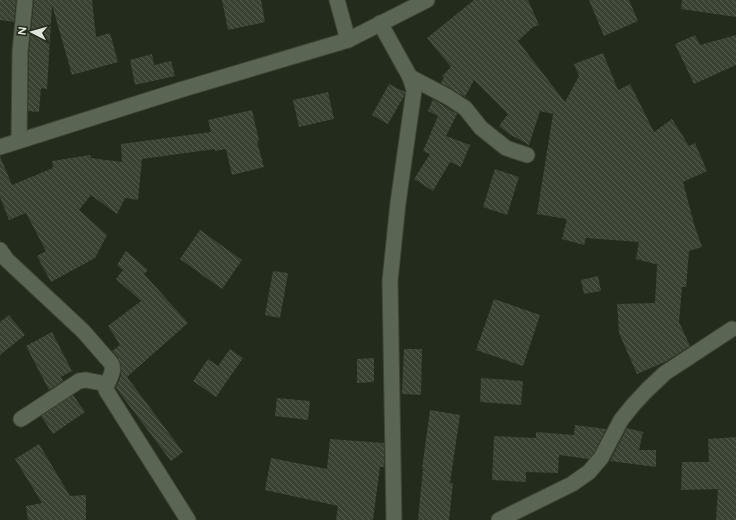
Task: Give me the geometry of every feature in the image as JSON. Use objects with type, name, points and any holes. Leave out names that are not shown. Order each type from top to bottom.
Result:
[{"type":"street","points":[[19,140],[20,52],[25,0]]},
{"type":"street","points":[[336,0],[348,40]]},
{"type":"street","points":[[0,147],[180,90],[348,40],[427,0]]},
{"type":"street","points":[[380,23],[410,76],[414,90],[398,203],[390,281],[394,520]]},
{"type":"street","points":[[410,76],[465,108],[481,128],[506,148],[528,155]]},
{"type":"street","points":[[0,250],[7,260],[83,331],[111,363],[114,368],[106,390],[188,520]]},
{"type":"street","points":[[499,520],[572,484],[589,472],[600,458],[622,420],[647,390],[665,373],[732,329]]},
{"type":"street","points":[[21,419],[79,381],[86,380],[107,384]]},
{"type":"building","points":[[0,0],[16,0],[14,22],[0,20]]},
{"type":"building","points":[[34,0],[92,0],[96,37],[110,33],[118,62],[72,75],[52,5],[47,89],[41,88],[39,112],[28,111],[29,52]]},
{"type":"building","points":[[222,0],[261,0],[265,22],[228,30]]},
{"type":"building","points":[[474,0],[528,0],[539,25],[533,27],[518,41],[565,102],[579,76],[574,64],[603,53],[618,90],[630,84],[654,132],[672,119],[689,146],[695,143],[707,171],[683,182],[694,224],[702,247],[689,251],[686,287],[682,287],[679,322],[690,346],[665,362],[637,374],[619,333],[617,304],[655,303],[657,265],[659,265],[636,259],[639,242],[586,238],[584,245],[562,239],[567,219],[537,214],[553,114],[540,111],[529,145],[509,134],[499,126],[508,114],[474,80],[465,97],[441,83],[444,77],[442,76],[451,67],[427,38]]},
{"type":"building","points":[[589,0],[629,0],[638,21],[604,36]]},
{"type":"building","points":[[682,0],[736,0],[736,17],[681,9]]},
{"type":"building","points":[[695,35],[700,45],[736,35],[736,65],[694,84],[675,44]]},
{"type":"building","points":[[152,54],[154,65],[171,61],[175,76],[135,85],[130,60]]},
{"type":"building","points":[[389,84],[405,92],[388,124],[372,115]]},
{"type":"building","points":[[328,92],[334,119],[299,127],[293,100]]},
{"type":"building","points":[[433,99],[457,114],[446,136],[470,145],[461,167],[450,162],[433,191],[414,179],[430,154],[423,151],[438,116],[428,111]]},
{"type":"building","points":[[252,110],[259,141],[257,142],[264,167],[232,175],[226,149],[215,151],[215,149],[142,159],[138,200],[125,198],[117,214],[91,195],[79,210],[107,235],[95,258],[51,282],[37,256],[46,251],[26,213],[9,220],[0,197],[0,156],[12,185],[53,168],[52,161],[90,155],[91,158],[122,162],[121,144],[211,132],[208,120]]},
{"type":"building","points":[[495,169],[519,177],[507,215],[483,207]]},
{"type":"building","points":[[200,230],[242,260],[222,289],[180,259]]},
{"type":"building","points":[[126,251],[148,270],[144,274],[188,323],[127,377],[183,452],[171,461],[116,388],[121,375],[121,366],[118,357],[112,351],[120,345],[108,326],[141,301],[116,279],[123,270],[117,265]]},
{"type":"building","points":[[273,271],[288,273],[280,318],[265,315]]},
{"type":"building","points":[[598,276],[601,291],[584,294],[581,280]]},
{"type":"building","points":[[494,299],[540,315],[523,366],[476,350]]},
{"type":"building","points":[[9,315],[25,335],[0,355],[0,322]]},
{"type":"building","points":[[52,332],[72,371],[61,377],[63,381],[49,390],[26,346]]},
{"type":"building","points":[[230,349],[243,358],[216,397],[193,381],[208,359],[218,366]]},
{"type":"building","points":[[404,349],[422,349],[421,395],[402,394]]},
{"type":"building","points":[[374,358],[374,382],[357,383],[357,359]]},
{"type":"building","points":[[481,378],[523,381],[521,405],[480,402]]},
{"type":"building","points":[[73,395],[85,412],[53,434],[41,416]]},
{"type":"building","points":[[277,398],[310,401],[308,420],[275,416]]},
{"type":"building","points":[[430,410],[460,415],[450,483],[453,483],[449,520],[418,520],[422,469]]},
{"type":"building","points":[[575,425],[606,429],[594,453],[589,459],[559,455],[558,473],[526,472],[526,482],[492,480],[494,436],[536,438],[536,432],[574,435]]},
{"type":"building","points":[[627,428],[643,432],[639,450],[656,450],[656,467],[610,461]]},
{"type":"building","points":[[736,437],[736,520],[716,520],[718,489],[681,490],[682,462],[709,462],[708,439]]},
{"type":"building","points":[[330,439],[384,443],[384,467],[380,467],[373,520],[336,520],[338,506],[265,490],[271,458],[327,469]]},
{"type":"building","points":[[39,444],[70,496],[86,495],[86,520],[28,520],[26,506],[42,503],[15,459]]}]
